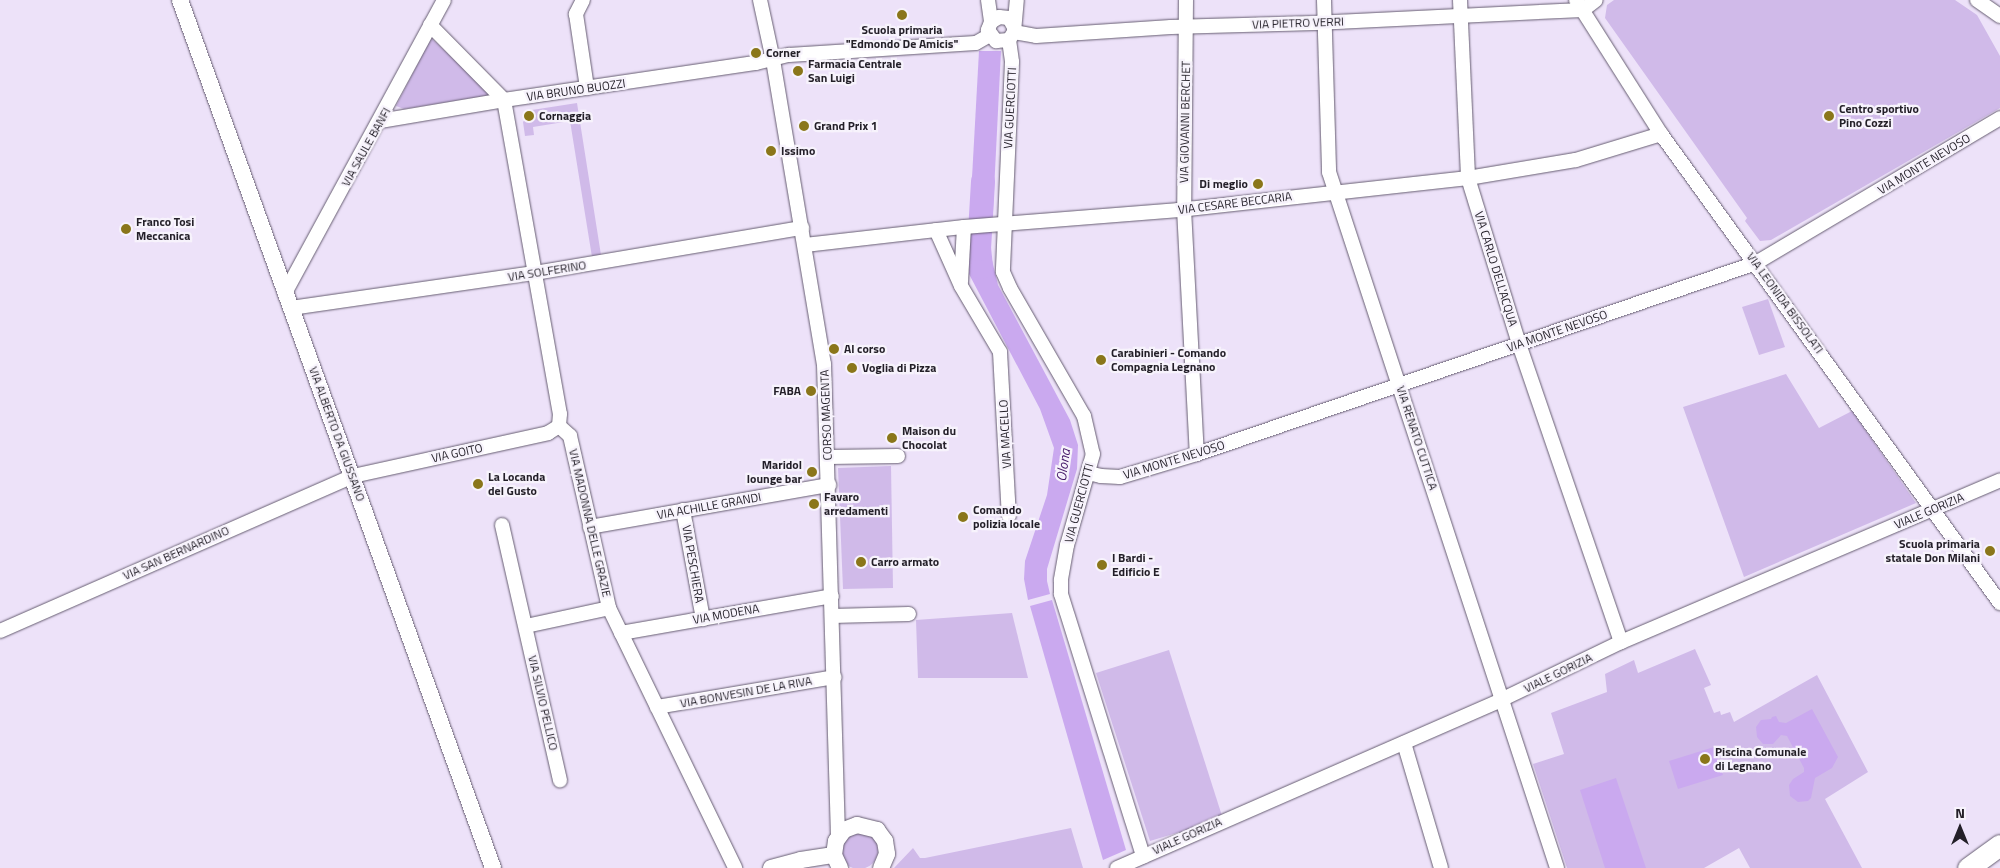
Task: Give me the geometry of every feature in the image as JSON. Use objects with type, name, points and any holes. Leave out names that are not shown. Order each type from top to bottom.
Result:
[{"type":"main road","points":[[1968,868],[2000,845]]},
{"type":"street","name":"VIA ALBERTO DA GIUSSANO","points":[[180,0],[493,868]]},
{"type":"street","name":"VIA SAULE BANFI","points":[[288,300],[444,0]]},
{"type":"street","points":[[583,0],[576,14],[587,88]]},
{"type":"street","name":"CORSO MAGENTA","points":[[760,0],[773,60],[824,364],[832,596],[837,862]]},
{"type":"street","points":[[988,0],[990,28],[999,42],[1012,33],[1008,18],[1004,17],[994,18],[990,28]]},
{"type":"street","name":"VIA GUERCIOTTI","points":[[1017,0],[1012,33],[1012,62],[1001,224],[1003,272],[1010,288],[1084,416],[1093,454],[1067,545],[1061,580],[1061,594],[1144,856]]},
{"type":"street","name":"VIA GIOVANNI BERCHET","points":[[1186,0],[1184,209],[1197,454]]},
{"type":"street","name":"VIA RENATO CUTTICA","points":[[1324,0],[1329,172],[1334,191],[1557,868]]},
{"type":"street","name":"VIA CARLO DELL'ACQUA","points":[[1460,0],[1468,178],[1519,344],[1621,642]]},
{"type":"street","points":[[1579,5],[1596,0]]},
{"type":"street","points":[[1977,0],[2000,16]]},
{"type":"street","name":"VIA PIETRO VERRI","points":[[1012,33],[1036,36],[1186,27],[1461,16],[1579,5]]},
{"type":"street","name":"VIA LEONIDA BISSOLATI","points":[[1579,5],[1661,134],[1934,509],[2000,603]]},
{"type":"street","points":[[430,25],[504,100],[560,414],[559,426]]},
{"type":"street","name":"VIA BRUNO BUOZZI","points":[[380,121],[504,100],[773,60],[790,55],[976,43],[990,28]]},
{"type":"street","name":"VIA MONTE NEVOSO","points":[[1088,472],[1101,476],[1120,478],[1197,454],[1756,263],[2000,118]]},
{"type":"street","name":"VIA CESARE BECCARIA","points":[[805,245],[967,227],[1184,209],[1334,191],[1468,178],[1576,160],[1661,134]]},
{"type":"street","points":[[961,286],[967,227]]},
{"type":"street","name":"VIA SOLFERINO","points":[[288,300],[534,273],[802,228]]},
{"type":"street","points":[[936,230],[961,286]]},
{"type":"street","name":"VIA MACELLO","points":[[961,286],[1000,352],[1009,516]]},
{"type":"street","name":"VIA GOITO","points":[[353,476],[548,434],[559,426]]},
{"type":"street","name":"VIA MADONNA DELLE GRAZIE","points":[[559,426],[570,436],[609,608],[735,868]]},
{"type":"street","points":[[828,457],[898,456]]},
{"type":"street","name":"VIA SAN BERNARDINO","points":[[0,631],[353,476]]},
{"type":"street","name":"VIALE GORIZIA","points":[[1117,868],[1237,814],[1503,700],[1621,642],[2000,480]]},
{"type":"street","name":"VIA ACHILLE GRANDI","points":[[590,527],[829,485]]},
{"type":"street","name":"VIA PESCHIERA","points":[[683,510],[702,619]]},
{"type":"street","name":"VIA SILVIO PELLICO","points":[[502,524],[560,780]]},
{"type":"street","name":"VIA MODENA","points":[[621,633],[832,596]]},
{"type":"street","points":[[526,626],[609,608]]},
{"type":"street","points":[[832,616],[909,614]]},
{"type":"street","name":"VIA BONVESIN DE LA RIVA","points":[[657,708],[834,677]]},
{"type":"street","points":[[1404,743],[1441,868]]},
{"type":"street","points":[[838,836],[844,830],[857,825],[877,830],[882,834],[887,847],[886,861],[881,868]]},
{"type":"street","points":[[771,868],[801,860],[837,862]]},
{"type":"shaded area","name":"Centro sportivo Pino Cozzi","points":[[1614,0],[1955,0],[1977,15],[2000,56],[2000,108],[1771,240],[1760,241],[1745,221],[1747,218],[1605,18],[1607,5]]},
{"type":"shaded area","points":[[431,38],[492,95],[404,109],[396,106]]},
{"type":"shaded area","points":[[577,103],[601,255],[592,257],[570,121],[533,127],[534,135],[525,136],[523,122],[532,110]]},
{"type":"shaded area","points":[[1768,299],[1785,347],[1759,355],[1742,307]]},
{"type":"shaded area","points":[[1786,374],[1819,428],[1852,411],[1916,503],[1744,577],[1683,407]]},
{"type":"shaded area","points":[[891,466],[893,588],[843,589],[838,468]]},
{"type":"shaded area","points":[[1012,613],[1028,678],[918,678],[916,620]]},
{"type":"shaded area","name":"Piscina Comunale di Legnano","points":[[1695,649],[1711,685],[1704,688],[1714,713],[1720,711],[1721,715],[1730,712],[1734,722],[1817,675],[1868,772],[1825,799],[1862,868],[1750,868],[1739,848],[1704,868],[1567,868],[1533,764],[1564,754],[1551,713],[1607,692],[1605,674],[1634,660],[1638,673]]},
{"type":"shaded area","points":[[1169,650],[1223,819],[1150,841],[1096,673]]},
{"type":"shaded area","points":[[1071,828],[1083,868],[894,868],[913,848],[920,858],[925,858]]},
{"type":"shaded area","points":[[859,831],[873,836],[878,850],[873,864],[859,869],[845,864],[840,850],[845,836]]},
{"type":"water","points":[[979,51],[1001,51],[993,211],[970,214]]},
{"type":"water","points":[[991,233],[991,256],[998,285],[1070,420],[1078,445],[1077,469],[1047,569],[1050,594],[1028,600],[1024,579],[1025,561],[1047,495],[1054,448],[1040,409],[969,274],[969,235]]},
{"type":"water","points":[[1052,600],[1126,850],[1103,860],[1030,606]]},
{"type":"water","points":[[1812,709],[1838,757],[1832,768],[1815,778],[1811,798],[1808,801],[1798,802],[1790,796],[1789,785],[1793,779],[1804,772],[1804,768],[1787,736],[1781,735],[1773,744],[1763,744],[1757,737],[1756,727],[1761,720],[1771,719],[1776,716],[1779,722],[1786,723]]},
{"type":"water","points":[[1714,747],[1723,775],[1678,789],[1669,761]]},
{"type":"water","points":[[1616,778],[1646,868],[1605,868],[1580,790]]},
{"type":"waterway","name":"Olona","points":[[981,267],[979,249],[983,181]]},
{"type":"place","name":"Scuola primaria \"Edmondo De Amicis\"","points":[[902,15]]},
{"type":"place","name":"Corner","points":[[756,53]]},
{"type":"place","name":"Farmacia Centrale San Luigi","points":[[798,71]]},
{"type":"place","name":"Cornaggia","points":[[529,116]]},
{"type":"place","name":"Centro sportivo Pino Cozzi","points":[[1829,116]]},
{"type":"place","name":"Grand Prix 1","points":[[804,126]]},
{"type":"place","name":"Issimo","points":[[771,151]]},
{"type":"place","name":"Di meglio","points":[[1258,184]]},
{"type":"place","name":"Franco Tosi Meccanica","points":[[126,229]]},
{"type":"place","name":"Al corso","points":[[834,349]]},
{"type":"place","name":"Carabinieri - Comando Compagnia Legnano","points":[[1101,360]]},
{"type":"place","name":"Voglia di Pizza","points":[[852,368]]},
{"type":"place","name":"FABA","points":[[811,391]]},
{"type":"place","name":"Maison du Chocolat","points":[[892,438]]},
{"type":"place","name":"Maridol lounge bar","points":[[812,472]]},
{"type":"place","name":"La Locanda del Gusto","points":[[478,484]]},
{"type":"place","name":"Favaro arredamenti","points":[[814,504]]},
{"type":"place","name":"Comando polizia locale","points":[[963,517]]},
{"type":"place","name":"Scuola primaria statale Don Milani","points":[[1990,551]]},
{"type":"place","name":"Carro armato","points":[[861,562]]},
{"type":"place","name":"I Bardi - Edificio E","points":[[1102,565]]},
{"type":"place","name":"Piscina Comunale di Legnano","points":[[1705,759]]}]
